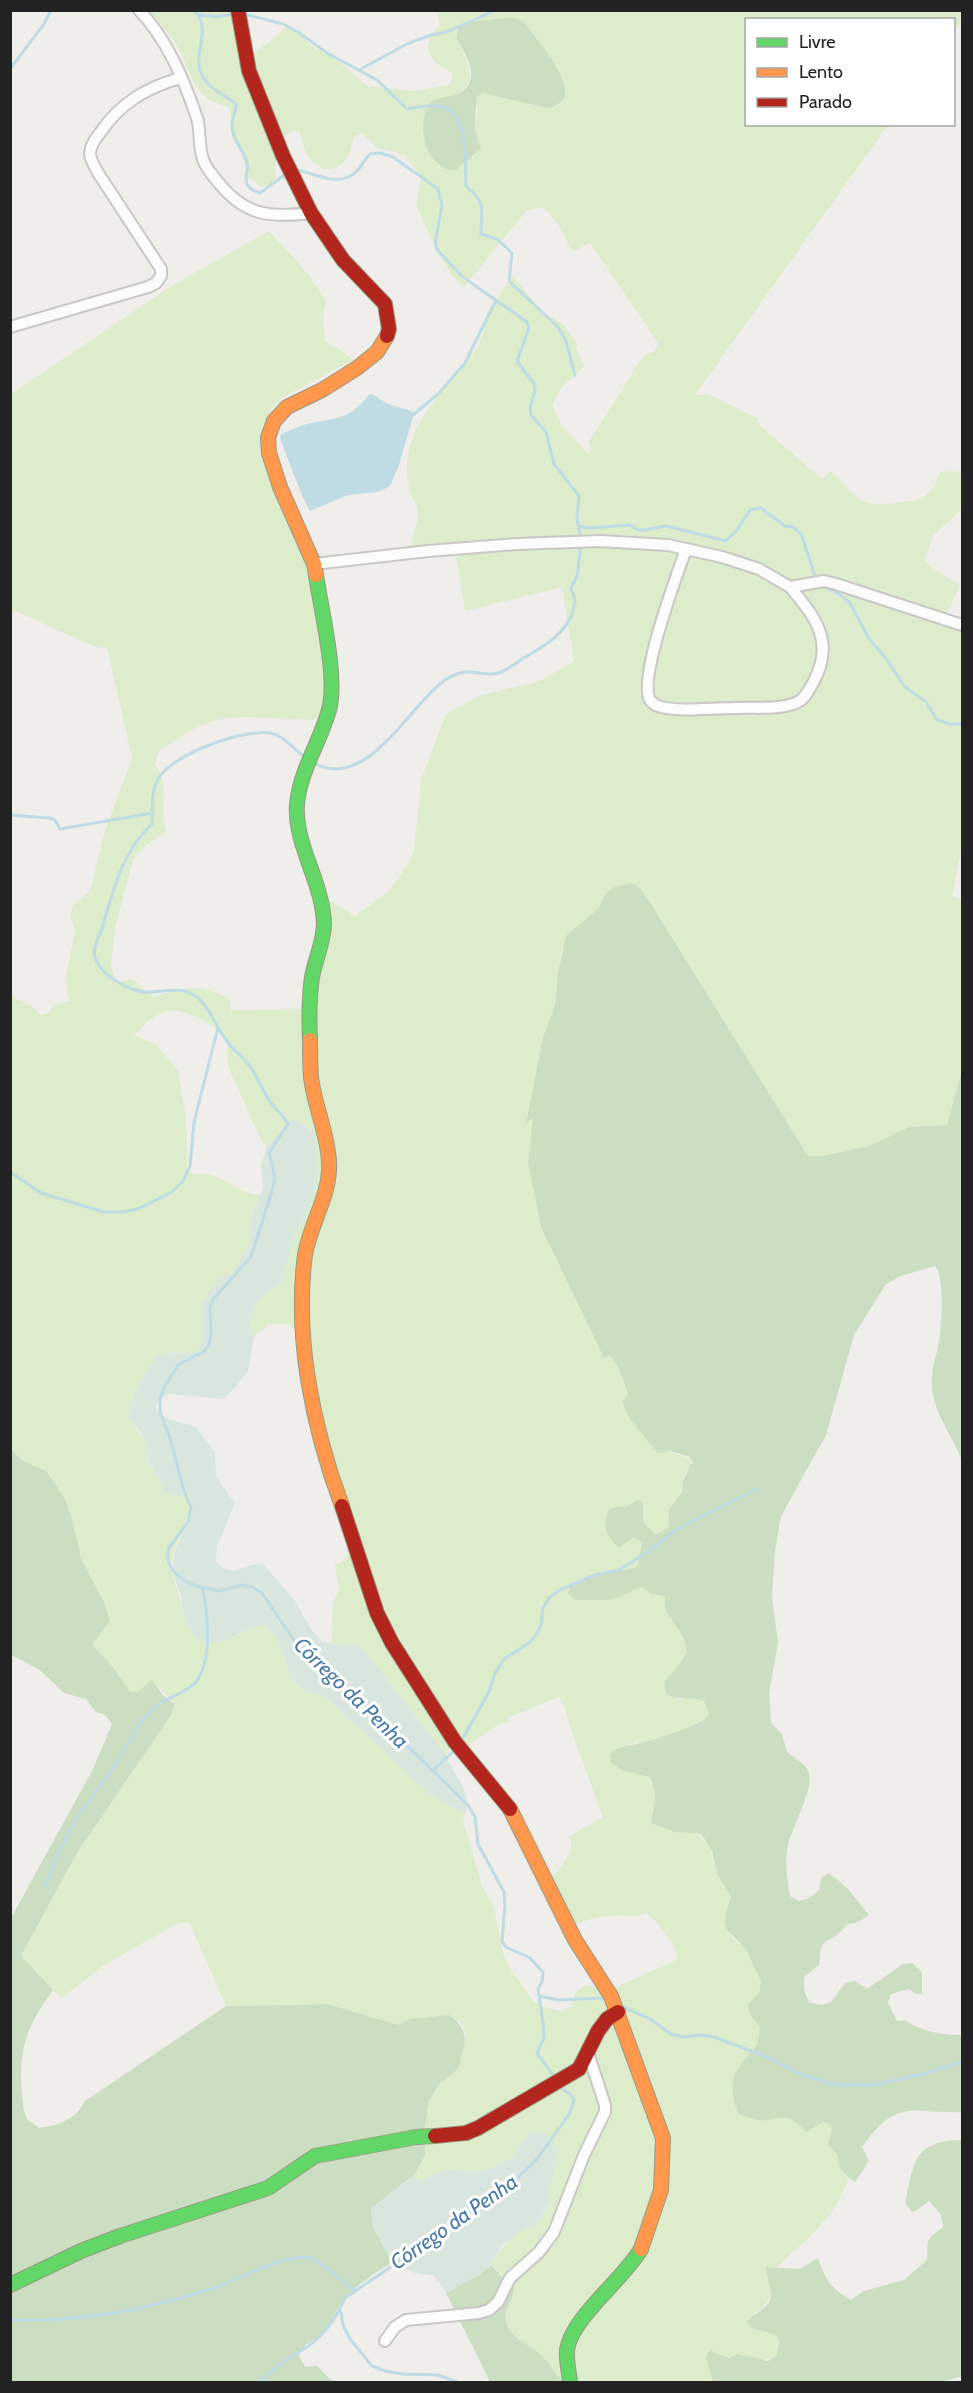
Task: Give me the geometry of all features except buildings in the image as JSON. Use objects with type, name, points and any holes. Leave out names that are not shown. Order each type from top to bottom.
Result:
[{"type":"street","points":[[139,10],[154,26],[172,55],[197,120],[203,159],[231,199],[260,213],[282,217],[311,213]]},
{"type":"street","points":[[238,10],[249,70],[283,156],[311,213],[343,260],[385,304],[389,328],[386,340],[377,352],[357,368],[322,390],[287,407],[274,421],[268,438],[268,453],[280,487],[314,564],[333,687],[329,710],[299,787],[297,808],[301,834],[320,888],[324,925],[312,978],[309,1012],[311,1077],[329,1162],[327,1183],[306,1251],[301,1289],[304,1342],[314,1413],[329,1472],[354,1539],[377,1613],[392,1643],[455,1742],[510,1809],[575,1940],[611,1996],[663,2138],[661,2190],[640,2251],[625,2272],[594,2304],[576,2330],[567,2349],[570,2382]]},
{"type":"street","points":[[10,327],[147,287],[156,283],[161,276],[161,269],[92,163],[90,153],[94,141],[109,120],[128,102],[157,85],[180,78]]},
{"type":"street","points":[[314,564],[428,551],[580,541],[668,545],[686,549],[722,557],[759,569],[790,587],[818,625],[823,640],[822,659],[806,695],[795,704],[774,708],[697,710],[658,707],[650,700],[647,688],[652,657],[686,549]]},
{"type":"street","points":[[790,587],[824,581],[963,625]]},
{"type":"street","points":[[10,2285],[81,2251],[120,2236],[268,2188],[315,2156],[416,2137],[466,2133],[579,2069],[598,2031],[607,2019],[618,2012]]},
{"type":"street","points":[[385,2341],[395,2327],[406,2320],[472,2314],[489,2310],[503,2295],[513,2274],[547,2243],[562,2216],[584,2155],[605,2112],[605,2105],[588,2053]]},
{"type":"green space","points":[[150,11],[233,11],[253,54],[285,27],[294,29],[312,46],[337,60],[368,86],[414,91],[450,85],[453,74],[437,63],[429,52],[428,46],[433,32],[440,24],[437,11],[962,11],[962,20],[955,30],[955,18],[745,18],[745,126],[887,126],[695,395],[708,394],[759,419],[757,423],[822,479],[831,471],[854,495],[868,503],[888,504],[916,500],[928,493],[942,472],[962,473],[962,509],[933,536],[925,559],[930,567],[960,585],[948,610],[950,617],[962,621],[962,847],[952,896],[962,900],[962,1070],[947,1125],[909,1127],[872,1145],[823,1156],[808,1156],[637,885],[605,894],[599,908],[562,950],[555,1005],[543,1037],[527,1123],[534,1116],[528,1163],[541,1227],[604,1358],[609,1356],[617,1365],[629,1395],[627,1398],[664,1451],[690,1458],[693,1463],[686,1473],[680,1495],[671,1507],[668,1528],[655,1535],[642,1520],[643,1505],[633,1502],[626,1507],[617,1506],[611,1512],[607,1517],[605,1527],[609,1537],[619,1547],[633,1538],[642,1542],[638,1566],[628,1571],[604,1572],[576,1600],[617,1598],[641,1587],[652,1594],[665,1596],[665,1610],[684,1638],[687,1651],[664,1682],[677,1700],[690,1697],[705,1701],[709,1715],[694,1725],[670,1734],[627,1744],[654,1785],[655,1805],[652,1817],[665,1829],[697,1833],[709,1845],[717,1874],[731,1897],[725,1923],[732,1937],[745,1948],[761,1981],[751,2016],[760,2028],[757,2045],[736,2071],[769,2120],[783,2116],[798,2123],[830,2124],[832,2130],[828,2145],[839,2155],[843,2174],[849,2178],[836,2205],[819,2227],[777,2267],[766,2267],[770,2288],[769,2299],[754,2313],[752,2328],[776,2335],[779,2341],[777,2356],[755,2361],[715,2353],[706,2358],[713,2382],[563,2382],[545,2360],[512,2331],[506,2316],[514,2295],[507,2280],[491,2265],[509,2240],[537,2224],[550,2203],[550,2188],[556,2164],[531,2130],[510,2159],[491,2168],[477,2172],[446,2169],[422,2181],[412,2177],[415,2174],[429,2101],[440,2083],[458,2069],[463,2049],[465,2034],[462,2024],[451,2015],[410,2019],[398,2025],[328,2004],[226,2006],[189,1922],[176,1924],[103,1966],[62,1998],[21,1956],[77,1853],[171,1715],[175,1704],[152,1680],[139,1691],[130,1692],[112,1666],[92,1644],[104,1602],[81,1558],[73,1522],[46,1471],[21,1460],[11,1447],[10,996],[33,1007],[39,1015],[48,1013],[55,1004],[70,1001],[66,976],[75,930],[70,916],[73,905],[90,892],[104,834],[132,758],[107,648],[93,646],[11,609],[11,394],[173,285],[269,231],[307,273],[326,302],[323,315],[325,341],[353,360],[282,398],[270,413],[263,431],[315,581],[330,693],[322,713],[313,720],[243,717],[218,719],[193,729],[159,751],[155,765],[164,788],[166,832],[145,846],[133,860],[115,928],[111,964],[117,982],[121,983],[131,979],[155,997],[192,988],[211,991],[229,999],[231,1010],[310,1009],[321,898],[331,901],[355,916],[389,891],[409,862],[414,849],[422,777],[446,714],[481,695],[538,682],[574,661],[562,587],[465,611],[454,545],[412,548],[418,513],[409,487],[407,465],[412,439],[419,424],[478,345],[490,311],[512,275],[542,312],[563,324],[577,343],[576,349],[585,366],[561,388],[552,405],[562,426],[589,454],[591,447],[588,443],[644,355],[654,352],[659,344],[590,243],[572,252],[556,221],[541,207],[526,211],[463,288],[439,255],[416,206],[421,177],[405,155],[376,147],[362,133],[355,136],[349,154],[342,164],[331,169],[320,167],[311,160],[304,149],[299,131],[284,136],[277,147],[276,178],[269,186],[261,186],[249,178],[240,150],[232,137],[230,109],[209,100],[202,94],[192,80],[176,44]],"holes":[[[516,19],[526,24],[560,75],[564,98],[558,106],[548,108],[482,93],[477,97],[476,154],[465,160],[462,165],[440,166],[428,149],[424,125],[426,116],[437,99],[451,96],[467,85],[469,69],[456,38],[472,20]],[[174,1010],[190,1014],[216,1030],[227,1042],[228,1067],[266,1148],[294,1119],[314,1133],[308,1211],[293,1239],[283,1281],[253,1308],[250,1327],[254,1337],[269,1324],[287,1324],[296,1330],[352,1551],[341,1563],[335,1565],[339,1589],[333,1602],[331,1643],[360,1645],[446,1755],[452,1744],[464,1748],[501,1723],[508,1723],[507,1718],[559,1697],[564,1705],[603,1817],[569,1836],[571,1842],[569,1854],[549,1881],[570,1926],[603,1917],[637,1916],[646,1913],[666,1934],[678,1959],[610,1990],[585,1985],[575,1993],[572,2006],[561,2011],[544,2007],[533,2001],[510,1968],[503,1953],[494,1907],[482,1886],[463,1821],[465,1814],[433,1797],[323,1695],[305,1692],[293,1680],[275,1636],[266,1625],[254,1626],[237,1636],[182,1611],[172,1564],[173,1554],[190,1521],[192,1503],[188,1492],[165,1492],[148,1462],[146,1440],[135,1427],[170,1353],[197,1352],[201,1344],[201,1321],[217,1280],[233,1273],[249,1243],[251,1219],[260,1195],[242,1191],[215,1176],[187,1170],[186,1117],[178,1071],[157,1045],[134,1035],[156,1015]]]},
{"type":"green space","points":[[515,18],[528,27],[559,71],[565,90],[564,98],[559,104],[548,108],[482,93],[477,97],[475,116],[481,147],[456,170],[446,169],[433,158],[426,146],[423,130],[425,115],[436,99],[460,93],[469,84],[470,66],[456,38],[459,26],[494,19]]},
{"type":"green space","points":[[637,885],[649,901],[808,1156],[823,1156],[872,1145],[909,1127],[947,1125],[962,1070],[962,1460],[941,1419],[933,1397],[932,1374],[942,1308],[940,1278],[935,1266],[901,1276],[886,1284],[854,1335],[826,1435],[781,1516],[775,1552],[772,1597],[778,1643],[769,1694],[771,1723],[782,1734],[787,1752],[806,1767],[809,1774],[806,1798],[787,1848],[786,1868],[790,1896],[799,1901],[809,1898],[819,1890],[821,1878],[829,1873],[848,1889],[869,1915],[856,1923],[848,1924],[821,1947],[819,1965],[805,1976],[806,1996],[809,2002],[828,2004],[845,1983],[855,1981],[867,1989],[903,1964],[912,1963],[922,1972],[922,1994],[916,1994],[909,1989],[891,1994],[888,2003],[897,2021],[905,2020],[932,2032],[962,2035],[962,2112],[906,2112],[896,2114],[885,2121],[862,2147],[869,2161],[855,2182],[842,2171],[838,2155],[828,2145],[832,2130],[830,2124],[823,2122],[806,2132],[791,2119],[751,2119],[739,2114],[734,2102],[732,2083],[736,2071],[757,2045],[760,2028],[751,2016],[748,2004],[759,1994],[761,1981],[745,1948],[727,1930],[726,1912],[731,1897],[717,1874],[712,1851],[702,1835],[674,1832],[651,1823],[655,1795],[650,1777],[624,1771],[611,1763],[610,1754],[624,1746],[676,1732],[696,1724],[709,1715],[704,1701],[666,1694],[664,1682],[687,1651],[684,1638],[665,1610],[665,1596],[652,1594],[641,1587],[617,1598],[606,1600],[576,1600],[568,1593],[571,1585],[587,1578],[638,1566],[642,1542],[633,1538],[619,1548],[606,1531],[609,1510],[617,1506],[626,1507],[638,1499],[643,1505],[643,1521],[655,1535],[668,1528],[669,1509],[682,1492],[683,1482],[693,1463],[690,1457],[670,1451],[657,1453],[629,1418],[622,1401],[629,1395],[619,1369],[609,1356],[604,1358],[541,1227],[528,1163],[533,1117],[526,1124],[543,1037],[555,1005],[558,973],[566,936],[599,908],[605,894],[615,887]]},
{"type":"green space","points":[[10,1447],[21,1460],[46,1471],[65,1499],[81,1558],[104,1602],[110,1621],[92,1644],[112,1666],[130,1692],[139,1691],[152,1680],[163,1695],[175,1704],[171,1715],[77,1853],[21,1956],[53,1990],[31,2027],[23,2051],[22,2093],[28,2120],[39,2128],[72,2117],[85,2101],[226,2006],[328,2004],[398,2025],[410,2019],[450,2015],[457,2021],[464,2033],[464,2046],[458,2069],[440,2083],[429,2101],[424,2132],[425,2155],[415,2174],[371,2209],[392,2263],[358,2286],[340,2305],[323,2334],[305,2346],[299,2355],[305,2367],[317,2366],[330,2379],[339,2382],[11,2382],[11,1918],[93,1769],[112,1724],[105,1715],[96,1712],[86,1699],[64,1693],[40,1670],[11,1655]]},
{"type":"green space","points":[[962,2140],[962,2376],[942,2382],[713,2382],[706,2358],[710,2349],[729,2358],[737,2354],[768,2361],[777,2355],[779,2341],[776,2335],[752,2328],[746,2322],[765,2307],[770,2299],[766,2267],[800,2269],[818,2258],[830,2283],[851,2300],[864,2291],[904,2280],[927,2260],[928,2241],[943,2227],[941,2215],[929,2201],[912,2212],[905,2203],[914,2166],[924,2150],[933,2145]]},
{"type":"green space","points":[[491,2265],[514,2289],[506,2316],[508,2327],[516,2337],[542,2356],[563,2382],[490,2382],[446,2293],[480,2274]]},
{"type":"shaded area","points":[[293,1119],[314,1133],[319,1175],[308,1211],[293,1239],[283,1281],[253,1308],[250,1327],[254,1337],[248,1371],[224,1399],[168,1394],[156,1403],[157,1412],[171,1420],[196,1427],[215,1452],[216,1477],[235,1503],[217,1546],[216,1561],[228,1570],[263,1564],[294,1599],[312,1631],[323,1642],[360,1645],[446,1755],[464,1791],[467,1805],[465,1814],[433,1797],[323,1695],[305,1692],[293,1680],[275,1636],[266,1625],[219,1641],[198,1641],[184,1616],[173,1566],[178,1544],[190,1519],[191,1502],[188,1493],[176,1496],[165,1492],[148,1461],[146,1440],[129,1417],[143,1377],[158,1355],[197,1352],[201,1344],[201,1304],[217,1280],[233,1273],[249,1243],[251,1219],[263,1188],[261,1166],[266,1148]]},
{"type":"shaded area","points":[[531,2130],[550,2135],[557,2150],[550,2188],[550,2202],[537,2224],[525,2229],[502,2245],[490,2266],[480,2274],[446,2293],[434,2276],[415,2273],[392,2263],[373,2227],[371,2209],[412,2177],[422,2181],[446,2169],[477,2172],[510,2159]]},
{"type":"water","points":[[370,394],[395,407],[414,413],[399,465],[390,486],[378,492],[348,495],[310,511],[293,473],[280,435],[304,425],[348,414]]},
{"type":"waterway","points":[[10,69],[44,24],[51,10]]},
{"type":"waterway","name":"Córrego da Penha","points":[[193,10],[202,24],[199,58],[201,73],[212,87],[236,104],[232,121],[233,132],[247,163],[248,186],[260,193],[283,176]]},
{"type":"waterway","points":[[359,70],[407,44],[447,32],[496,10]]},
{"type":"waterway","points":[[197,14],[216,17],[234,14]]},
{"type":"waterway","points":[[244,14],[283,24],[298,32],[327,53],[377,80],[407,109],[440,106],[450,110],[457,118],[464,140],[466,186],[480,202],[481,234],[497,239],[512,253],[509,281],[558,327],[566,341],[575,376]]},
{"type":"waterway","name":"Córrego da Penha","points":[[297,170],[329,179],[344,179],[358,170],[370,154],[380,153],[393,157],[438,189],[442,205],[435,244],[438,251],[463,277],[527,322],[529,328],[517,361],[534,384],[531,415],[546,432],[554,464],[579,496],[577,519],[581,539]]},
{"type":"waterway","points":[[412,416],[439,393],[465,363],[496,300]]},
{"type":"waterway","points":[[578,526],[587,528],[630,525],[638,530],[666,526],[726,541],[737,530],[750,510],[761,508],[785,526],[793,527],[801,534],[816,579]]},
{"type":"waterway","name":"Córrego da Penha","points":[[312,762],[332,769],[350,766],[368,757],[385,743],[431,692],[445,680],[467,672],[491,674],[501,672],[548,643],[563,629],[573,612],[575,599],[571,588],[577,576],[581,545]]},
{"type":"waterway","points":[[823,586],[850,603],[869,639],[885,657],[905,687],[926,702],[937,720],[950,724],[962,724]]},
{"type":"waterway","name":"Córrego da Penha","points":[[303,756],[274,734],[247,734],[211,744],[193,752],[165,770],[154,790],[152,824],[134,845],[121,869],[94,953],[100,967],[127,987],[148,992],[180,990],[199,999],[226,1040],[250,1067],[268,1099],[288,1124],[269,1153],[275,1177],[251,1257],[214,1298],[210,1307],[209,1345],[203,1352],[179,1364],[164,1387],[160,1398],[160,1412],[191,1508],[188,1522],[168,1549],[168,1561],[173,1571],[183,1580],[196,1586],[219,1591],[242,1585],[252,1587],[262,1593],[301,1651],[334,1675],[468,1805],[475,1817],[478,1844],[504,1892],[502,1941],[506,1947],[530,1958],[543,1972],[542,1982],[538,1989],[544,2038],[537,2053],[553,2075]]},
{"type":"waterway","points":[[10,815],[50,818],[55,820],[60,829],[153,813]]},
{"type":"waterway","points":[[10,1172],[41,1193],[104,1212],[138,1209],[172,1192],[183,1181],[190,1166],[194,1122],[218,1028]]},
{"type":"waterway","points":[[463,1738],[489,1692],[495,1673],[504,1659],[529,1643],[536,1635],[541,1625],[543,1608],[549,1598],[560,1590],[595,1575],[619,1570],[679,1528],[757,1489]]},
{"type":"waterway","points":[[45,1886],[73,1824],[113,1767],[138,1726],[154,1708],[190,1687],[199,1677],[206,1657],[207,1645],[206,1608],[202,1587]]},
{"type":"waterway","points":[[432,1771],[455,1750]]},
{"type":"waterway","points":[[539,1996],[559,2000],[599,1998],[607,2000]]},
{"type":"waterway","points":[[621,2006],[650,2019],[671,2034],[684,2037],[701,2035],[714,2037],[767,2057],[802,2075],[837,2085],[874,2085],[962,2062]]},
{"type":"waterway","name":"Córrego da Penha","points":[[259,2382],[320,2336],[335,2318],[345,2298],[507,2188],[537,2159],[570,2113],[574,2100],[562,2088]]},
{"type":"waterway","points":[[10,2320],[85,2317],[135,2309],[208,2290],[257,2270],[295,2258],[312,2258],[355,2291]]},
{"type":"waterway","name":"Córrego da Penha","points":[[341,2312],[343,2325],[350,2339],[372,2366],[402,2374],[438,2375],[457,2382]]},
{"type":"traffic: fast","points":[[310,1040],[311,985],[324,924],[319,893],[300,834],[297,804],[302,780],[325,722],[331,696],[328,643],[316,575]]},
{"type":"traffic: fast","points":[[10,2285],[81,2251],[120,2236],[268,2188],[315,2156],[416,2137],[435,2136]]},
{"type":"traffic: fast","points":[[570,2382],[567,2350],[571,2338],[588,2312],[641,2249]]},
{"type":"traffic: slow","points":[[316,575],[314,564],[280,487],[269,453],[268,438],[274,421],[287,407],[322,390],[357,368],[377,352],[387,336]]},
{"type":"traffic: slow","points":[[310,1040],[313,1088],[328,1151],[329,1174],[305,1255],[302,1286],[304,1350],[308,1382],[322,1446],[342,1506]]},
{"type":"traffic: slow","points":[[510,1809],[575,1940],[611,1996],[663,2138],[661,2190],[641,2249]]},
{"type":"traffic: jam","points":[[238,10],[249,71],[283,156],[311,213],[343,260],[385,304],[389,329],[387,336]]},
{"type":"traffic: jam","points":[[342,1506],[377,1613],[392,1643],[455,1742],[510,1809]]},
{"type":"traffic: jam","points":[[435,2136],[466,2133],[478,2128],[579,2069],[598,2031],[607,2019],[618,2012]]}]
